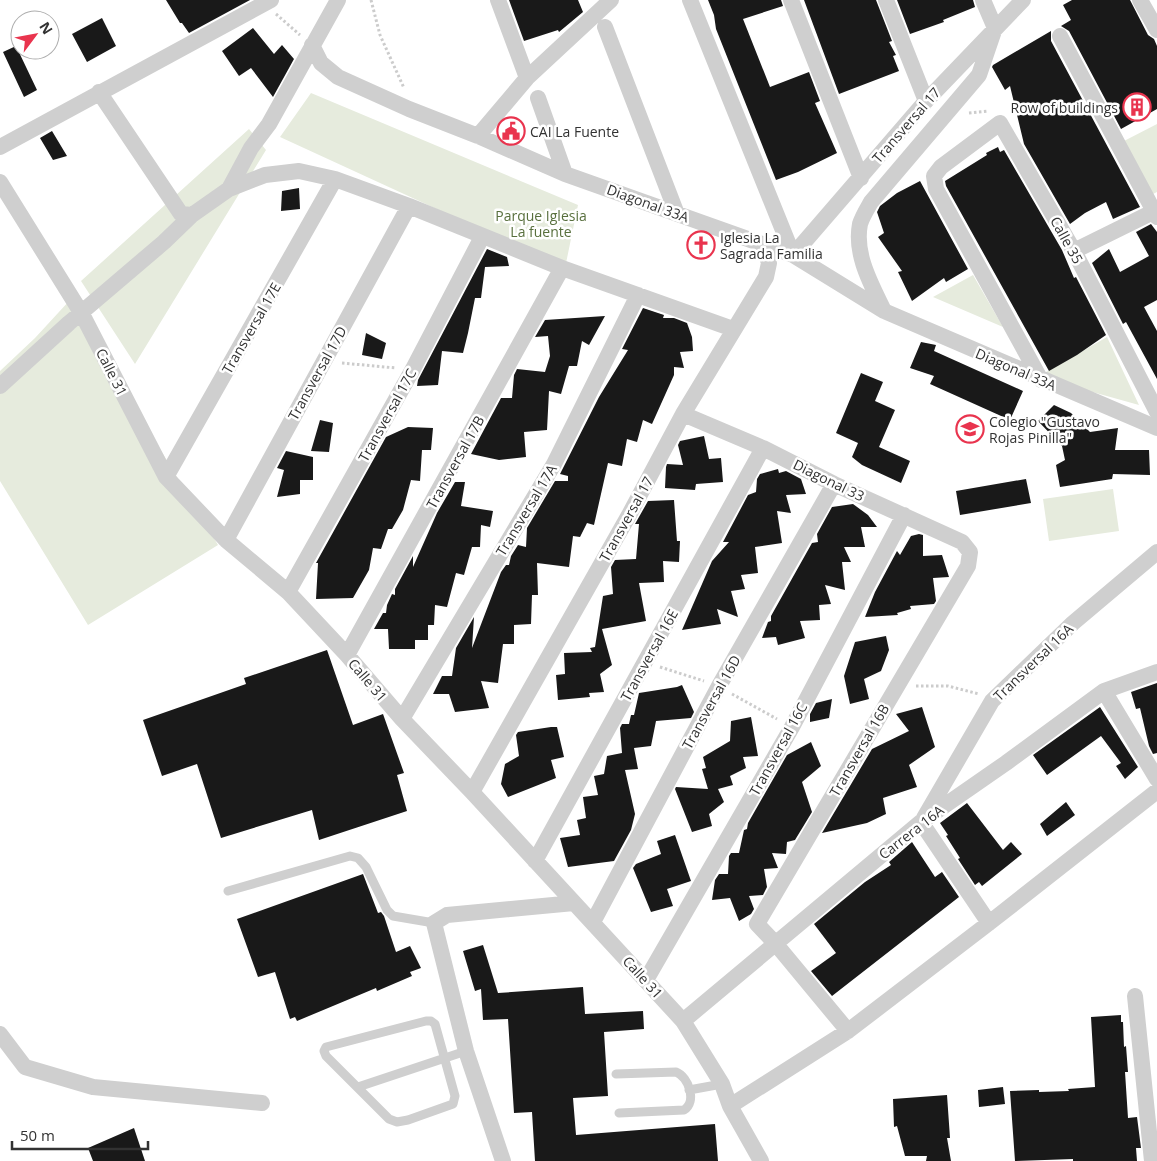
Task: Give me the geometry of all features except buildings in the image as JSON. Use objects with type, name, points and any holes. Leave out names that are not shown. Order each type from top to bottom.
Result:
[{"type":"street","points":[[229,189],[251,148],[269,124],[338,0]]},
{"type":"street","points":[[498,0],[527,78]]},
{"type":"street","points":[[690,0],[793,255]]},
{"type":"street","points":[[791,0],[861,178]]},
{"type":"street","points":[[886,0],[926,101]]},
{"type":"street","points":[[884,311],[866,273],[858,246],[860,222],[871,202],[979,75],[995,28],[983,0]]},
{"type":"street","name":"Transversal 17","points":[[793,255],[926,101],[1023,0]]},
{"type":"street","points":[[1140,0],[1157,30]]},
{"type":"street","points":[[0,147],[266,1]]},
{"type":"street","points":[[478,136],[527,78],[601,4]]},
{"type":"street","points":[[605,27],[677,214]]},
{"type":"street","points":[[1060,36],[1156,213],[1074,251]]},
{"type":"street","name":"Diagonal 33A","points":[[312,44],[321,63],[338,77],[408,109],[478,136],[565,174],[793,255],[884,311],[1041,380],[1157,428]]},
{"type":"street","points":[[100,92],[186,215]]},
{"type":"street","points":[[538,98],[565,174]]},
{"type":"street","points":[[1000,123],[941,167],[934,176],[936,189],[1041,380]]},
{"type":"street","name":"Calle 35","points":[[1000,123],[1074,251],[1157,412]]},
{"type":"street","points":[[0,386],[164,242],[186,215],[229,189],[265,175],[299,171],[335,178],[562,268],[733,329]]},
{"type":"street","name":"Transversal 17E","points":[[166,477],[335,178]]},
{"type":"street","name":"Calle 31","points":[[0,182],[82,314],[166,477],[226,540],[288,592],[347,655],[402,720],[472,792],[683,1021],[722,1084],[730,1106],[761,1161]]},
{"type":"street","name":"Transversal 17D","points":[[226,540],[409,206]]},
{"type":"street","name":"Transversal 17C","points":[[288,592],[413,369],[482,236]]},
{"type":"street","name":"Transversal 17","points":[[472,792],[683,414],[766,277],[769,262],[763,244]]},
{"type":"street","name":"Transversal 17B","points":[[347,655],[562,268]]},
{"type":"street","name":"Transversal 17A","points":[[402,720],[554,464],[638,295]]},
{"type":"street","name":"Diagonal 33","points":[[683,414],[763,448],[834,484],[962,542],[970,552]]},
{"type":"street","name":"Transversal 16E","points":[[534,860],[763,448]]},
{"type":"street","name":"Transversal 16D","points":[[593,922],[719,686],[834,484]]},
{"type":"street","name":"Transversal 16C","points":[[646,980],[792,727],[904,515]]},
{"type":"street","name":"Transversal 16B","points":[[775,943],[757,924],[968,566],[970,552]]},
{"type":"street","name":"Transversal 16A","points":[[921,822],[992,701],[1074,623],[1157,552]]},
{"type":"street","name":"Carrera 16A","points":[[683,1021],[921,822],[1006,763],[1104,691],[1157,672]]},
{"type":"street","points":[[1104,691],[1157,779]]},
{"type":"street","points":[[730,1106],[848,1031],[1157,791]]},
{"type":"street","points":[[921,822],[989,923]]},
{"type":"street","points":[[504,1161],[466,1051],[437,920],[447,915],[574,902]]},
{"type":"street","points":[[775,943],[848,1031]]},
{"type":"street","points":[[1135,996],[1152,1161]]},
{"type":"street","points":[[0,1034],[25,1067],[93,1087],[262,1103]]},
{"type":"lane","points":[[228,891],[350,856],[358,858],[366,867],[387,910],[393,916],[437,920]]},
{"type":"lane","points":[[431,1021],[435,1024],[445,1058],[455,1096],[453,1104],[397,1122],[389,1119],[326,1056],[324,1051],[326,1048],[431,1021]]},
{"type":"lane","points":[[358,1087],[466,1051]]},
{"type":"lane","points":[[616,1074],[676,1072],[682,1074],[687,1080],[691,1102],[689,1107],[684,1110],[619,1113]]},
{"type":"lane","points":[[689,1090],[722,1084]]},
{"type":"path","points":[[371,0],[380,35],[400,79],[408,109]]},
{"type":"path","points":[[266,1],[312,44]]},
{"type":"path","points":[[946,116],[989,111],[1000,123]]},
{"type":"path","points":[[324,361],[413,369]]},
{"type":"path","points":[[896,686],[948,686],[976,692],[992,701]]},
{"type":"green space","name":"Parque Iglesia La fuente","points":[[311,93],[578,205],[565,268],[280,137]]},
{"type":"green space","points":[[1157,124],[1157,192],[1153,194],[1124,141]]},
{"type":"green space","points":[[249,129],[266,150],[135,364],[81,281]]},
{"type":"green space","points":[[973,275],[1003,327],[933,297]]},
{"type":"green space","points":[[70,300],[218,545],[88,625],[0,481],[0,371],[35,338]]},
{"type":"green space","points":[[1107,337],[1139,405],[1053,381],[1046,372]]},
{"type":"green space","points":[[1113,489],[1119,531],[1049,541],[1043,499]]},
{"type":"place","name":"Row of buildings","points":[[1137,107]]},
{"type":"place","name":"CAI La Fuente","points":[[511,131]]},
{"type":"place","name":"Iglesia La Sagrada Familia","points":[[701,245]]},
{"type":"place","name":"Colegio \"Gustavo Rojas Pinilla\"","points":[[970,429]]}]
